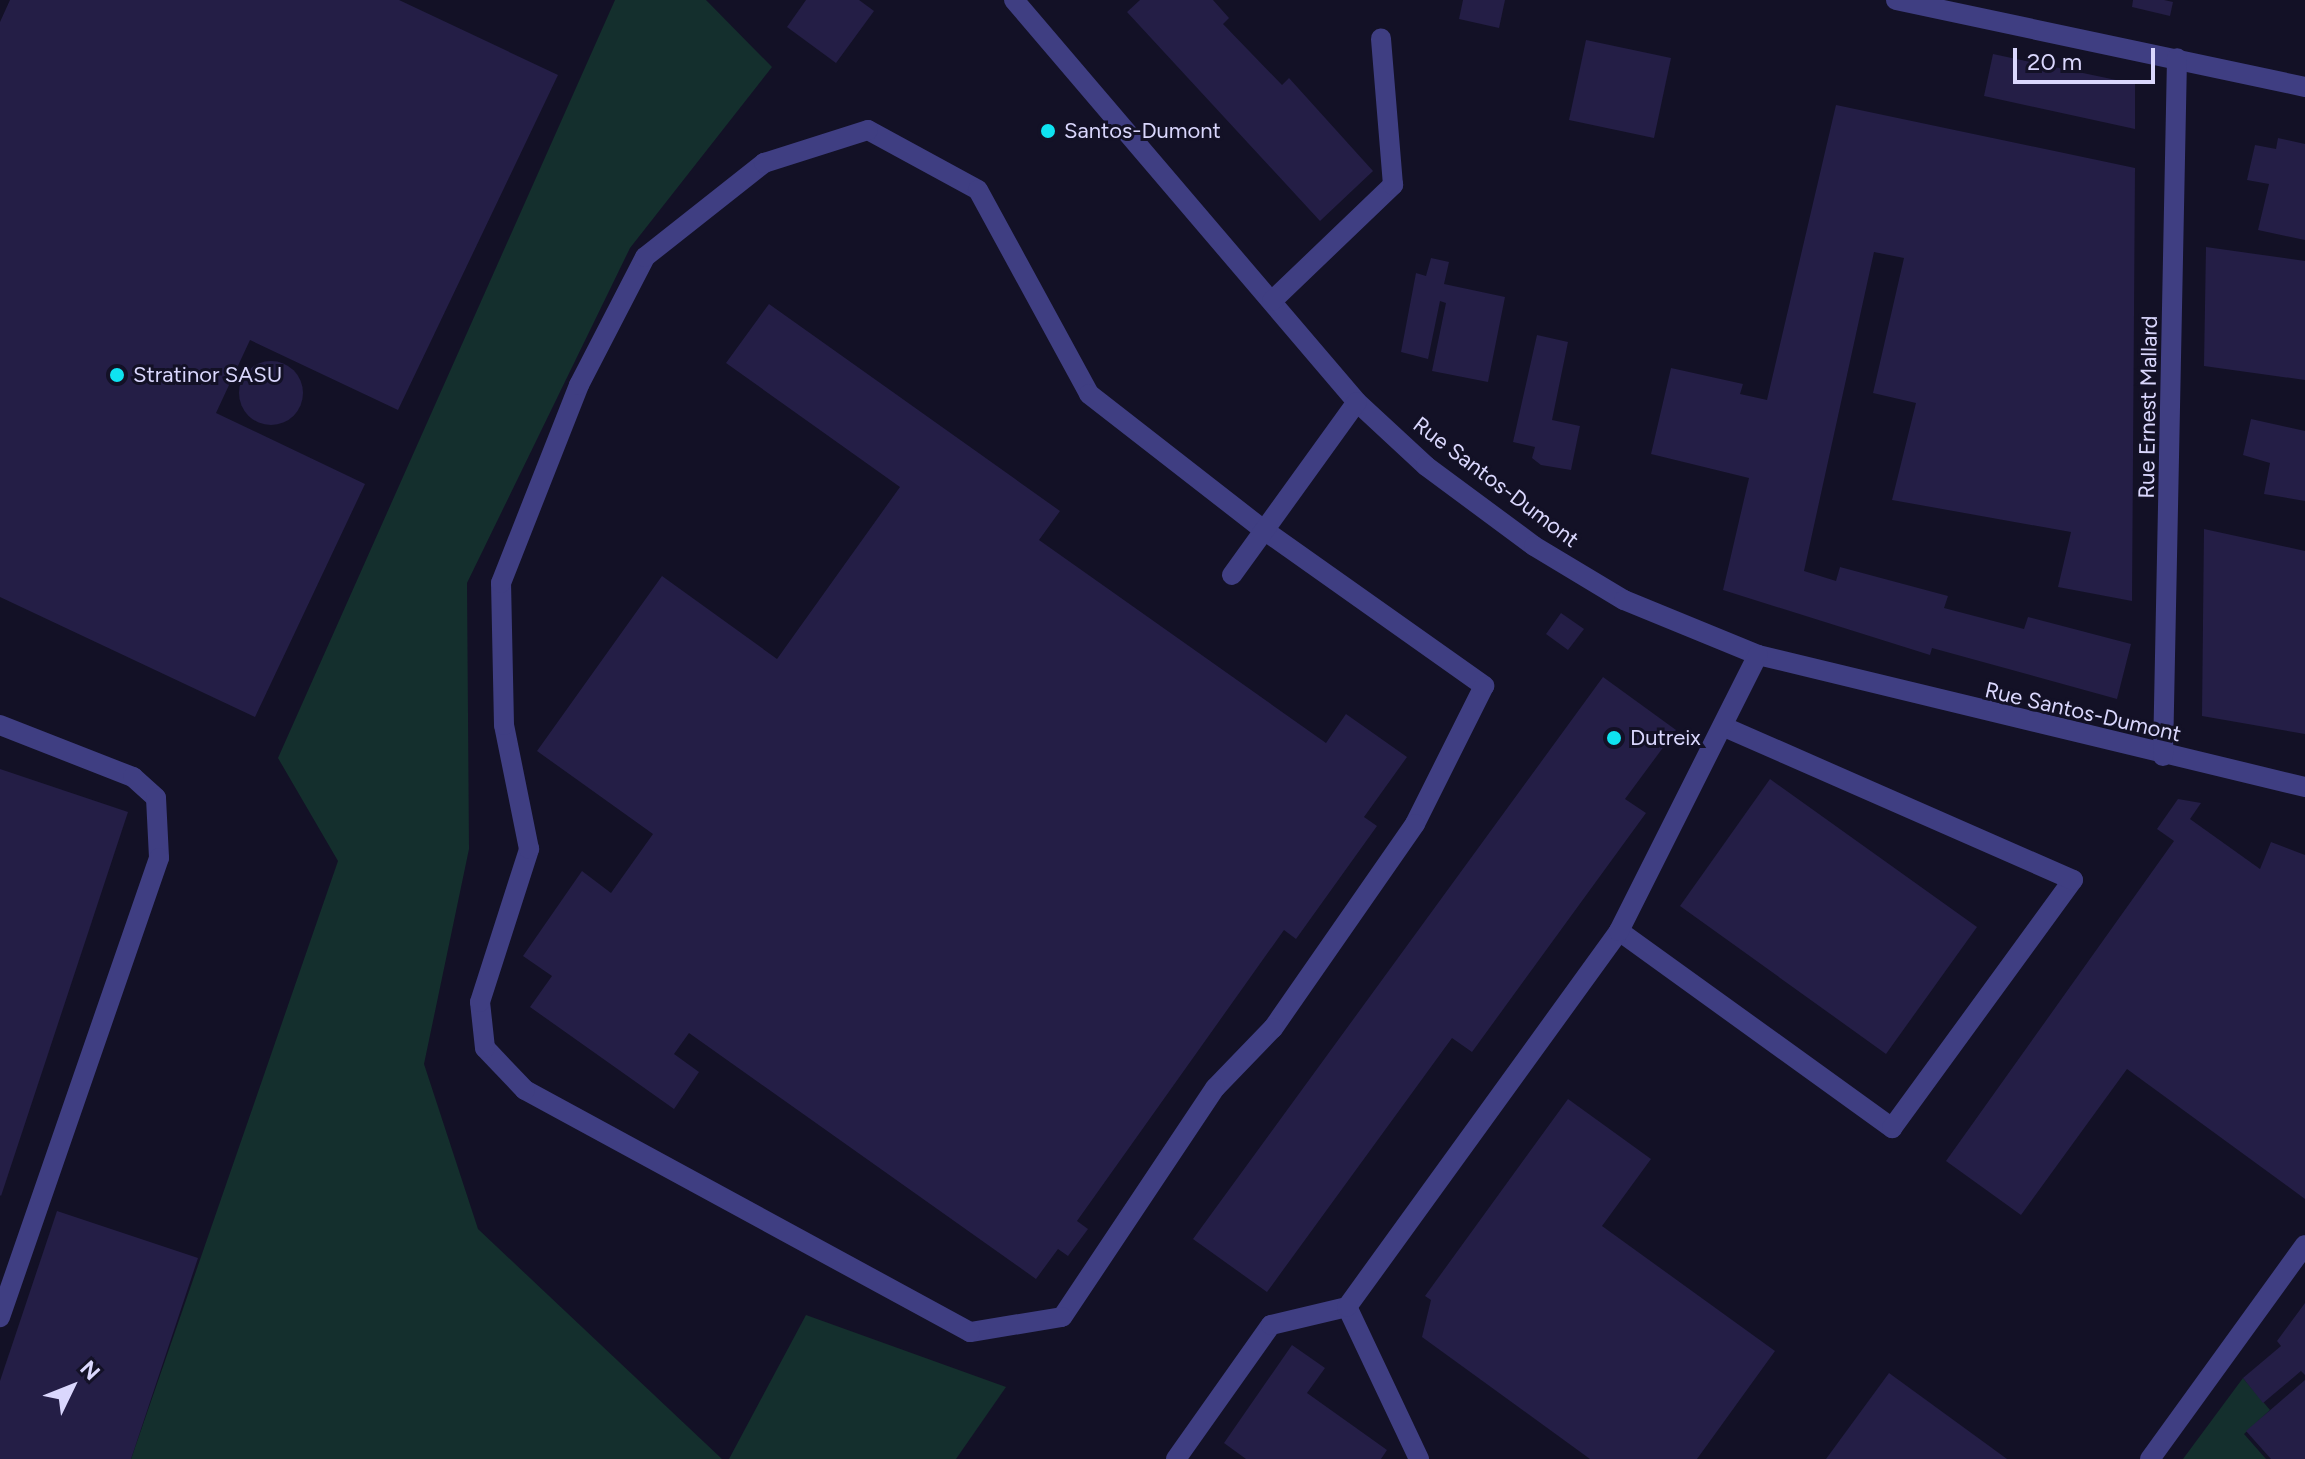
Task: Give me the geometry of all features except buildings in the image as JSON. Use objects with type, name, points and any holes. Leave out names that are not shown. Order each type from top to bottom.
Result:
[{"type":"street","name":"Rue Santos-Dumont","points":[[1014,0],[1357,402],[1426,466],[1534,546],[1624,600],[1758,655],[2163,756],[2305,787]]},
{"type":"street","points":[[1896,0],[2305,87]]},
{"type":"street","points":[[1272,301],[1393,185],[1381,38]]},
{"type":"street","name":"Rue Ernest Mallard","points":[[2163,756],[2177,58]]},
{"type":"street","points":[[868,130],[978,190],[1089,394],[1264,530],[1484,686],[1415,824],[1273,1028],[1215,1088],[1062,1317],[970,1332],[525,1090],[485,1048],[480,1002],[529,849],[504,725],[501,583],[579,385],[645,257],[764,163],[868,130]]},
{"type":"street","points":[[1232,575],[1357,402]]},
{"type":"street","points":[[1176,1459],[1271,1325],[1347,1307],[1619,931],[1727,728],[1758,655]]},
{"type":"street","points":[[0,725],[133,777],[156,798],[159,858],[0,1317]]},
{"type":"street","points":[[1619,931],[1892,1128],[2073,880],[1727,728]]},
{"type":"street","points":[[2150,1459],[2305,1245]]},
{"type":"street","points":[[1347,1307],[1419,1459]]},
{"type":"green space","points":[[615,0],[706,0],[772,67],[630,248],[467,583],[469,849],[424,1064],[478,1229],[722,1459],[131,1459],[338,861],[278,758]]},
{"type":"green space","points":[[806,1315],[1006,1387],[956,1459],[729,1459]]},
{"type":"green space","points":[[2243,1378],[2270,1410],[2244,1434],[2266,1459],[2183,1459]]},
{"type":"place","name":"Santos-Dumont","points":[[1048,131]]},
{"type":"place","name":"Stratinor SASU","points":[[117,375]]},
{"type":"place","name":"Dutreix","points":[[1614,738]]}]
